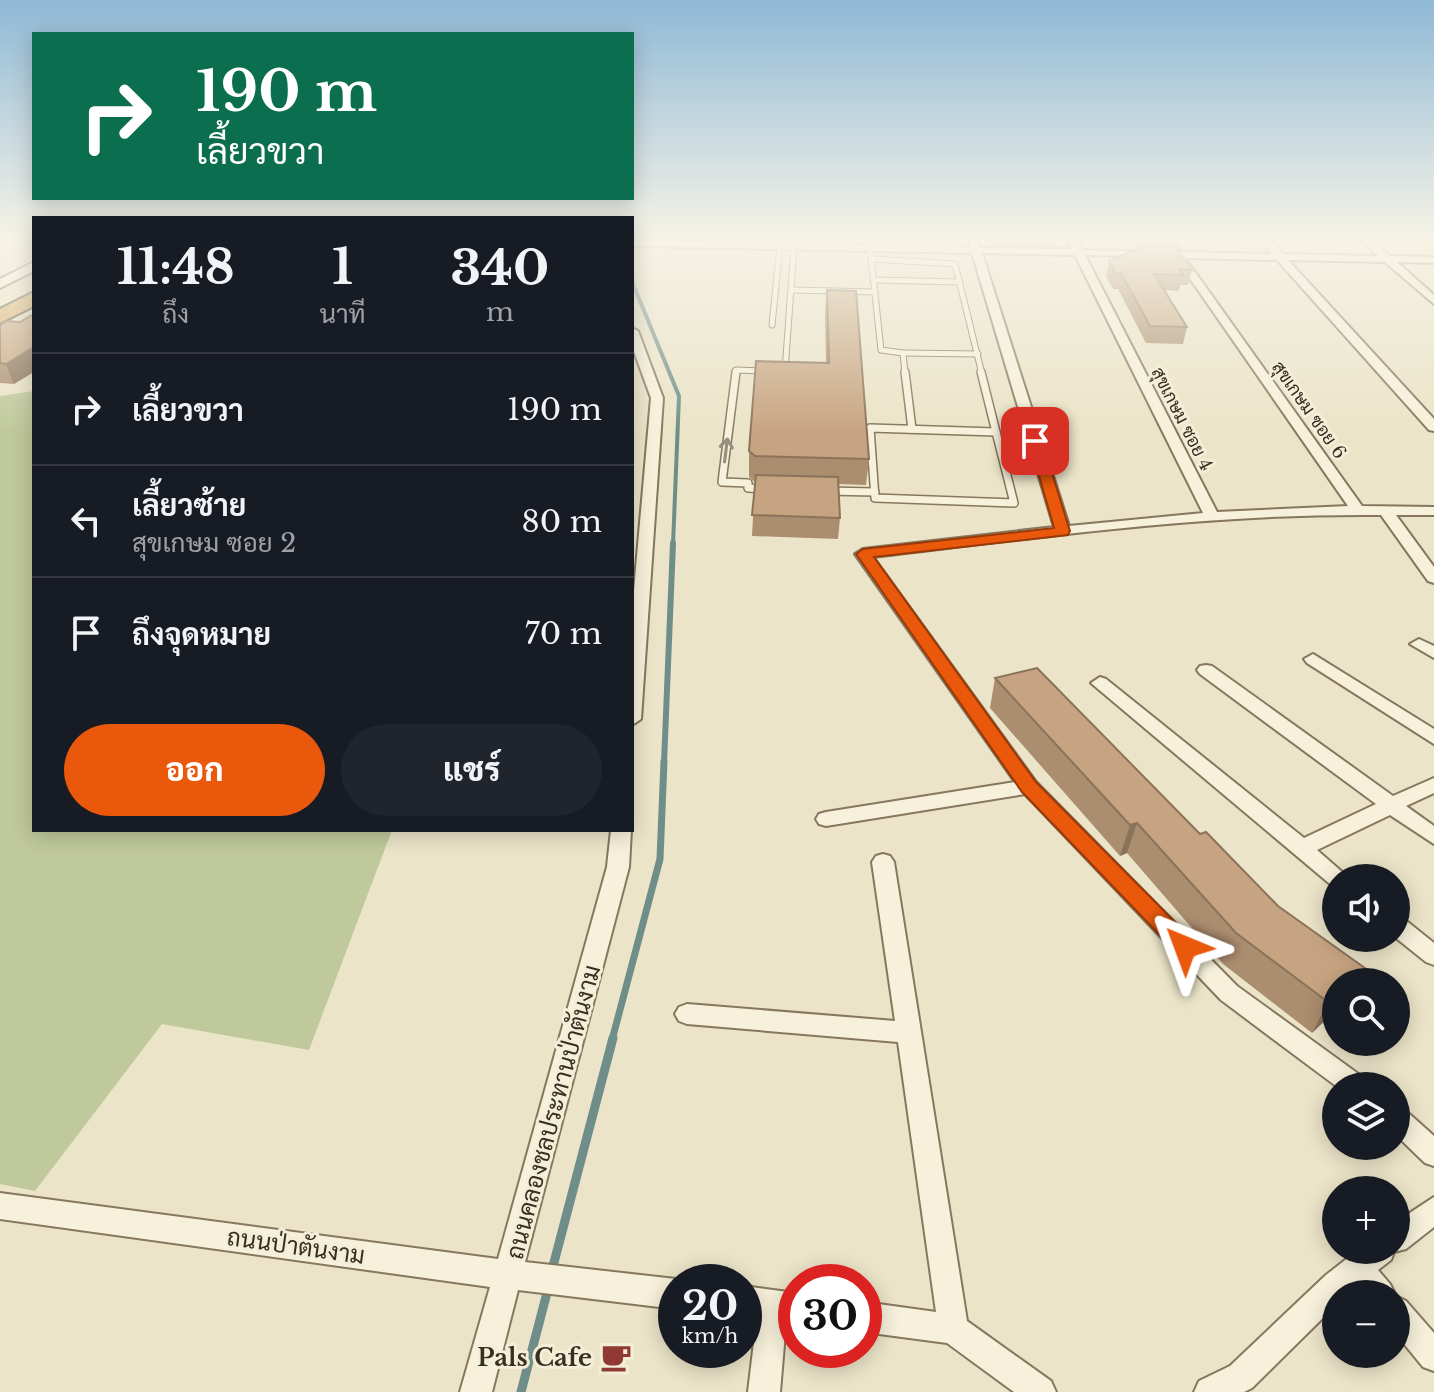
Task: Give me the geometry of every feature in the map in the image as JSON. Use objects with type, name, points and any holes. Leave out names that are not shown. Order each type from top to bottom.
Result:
[{"type":"highway","points":[[0,317],[25,303]]},
{"type":"street","points":[[993,303],[1063,531]]},
{"type":"street","name":"สุขเกษม ซอย 4","points":[[1104,303],[1211,515]]},
{"type":"street","name":"สุขเกษม ซอย 6","points":[[1212,303],[1356,508]]},
{"type":"street","points":[[1322,303],[1434,427]]},
{"type":"street","points":[[634,336],[657,398],[646,576],[634,699]]},
{"type":"street","points":[[1336,1072],[1229,993],[1029,787],[863,554],[1211,515],[1356,508],[1434,511]]},
{"type":"street","points":[[1384,509],[1434,578]]},
{"type":"street","points":[[1313,659],[1434,738]]},
{"type":"street","points":[[1206,670],[1434,837]]},
{"type":"street","points":[[1100,683],[1322,865]]},
{"type":"street","points":[[1302,848],[1434,785]]},
{"type":"street","points":[[826,819],[1029,787]]},
{"type":"street","name":"ถนนคลองชลประทานป่าตันงาม","points":[[476,1392],[618,867],[621,832]]},
{"type":"street","points":[[883,862],[953,1329]]},
{"type":"street","points":[[1410,936],[1434,956]]},
{"type":"street","points":[[687,1014],[908,1032]]},
{"type":"street","points":[[1410,1131],[1434,1154]]},
{"type":"street","name":"ถนนป่าตันงาม","points":[[0,1206],[658,1292]]},
{"type":"street","points":[[1410,1228],[1434,1210]]},
{"type":"street","points":[[1210,1392],[1241,1377],[1336,1285],[1363,1264]]},
{"type":"street","points":[[1357,1269],[1367,1280]]},
{"type":"street","points":[[764,1392],[771,1304]]},
{"type":"street","points":[[882,1319],[953,1329],[1040,1392]]},
{"type":"street","points":[[1410,1328],[1434,1356]]},
{"type":"lane","points":[[772,325],[774,303]]},
{"type":"lane","points":[[780,489],[748,488],[748,483],[722,482],[736,370],[787,371],[791,303]]},
{"type":"lane","points":[[876,303],[881,350],[978,354]]},
{"type":"lane","points":[[965,303],[1014,503],[875,498],[870,428],[996,432]]},
{"type":"lane","points":[[903,353],[912,429]]},
{"type":"lane","points":[[811,490],[875,492]]},
{"type":"green space","points":[[32,391],[32,832],[391,832],[309,1050],[162,1024],[35,1191],[0,1184],[0,396]]},
{"type":"building","points":[[827,303],[857,303],[869,459],[755,456],[749,451],[756,361],[829,363]]},
{"type":"building","points":[[1137,303],[1172,303],[1187,327],[1150,326]]},
{"type":"building","points":[[32,315],[32,348],[6,364],[0,363],[0,325],[6,321],[20,322]]},
{"type":"building","points":[[756,475],[838,477],[840,518],[752,515]]},
{"type":"building","points":[[1037,668],[1200,834],[1206,832],[1278,906],[1322,937],[1322,952],[1343,952],[1365,968],[1322,968],[1322,998],[1236,933],[1137,823],[1130,825],[995,678]]},
{"type":"waterway","points":[[641,303],[679,396],[673,545]]},
{"type":"waterway","points":[[664,763],[673,543]]},
{"type":"waterway","points":[[612,1040],[660,859],[664,761]]},
{"type":"waterway","points":[[552,1270],[613,1038]]},
{"type":"waterway","points":[[521,1392],[548,1289]]},
{"type":"place","name":"Pals Cafe","points":[[616,1357]]},
{"type":"route","points":[[1035,441],[1063,531],[863,554],[1029,787],[1185,947]]}]
